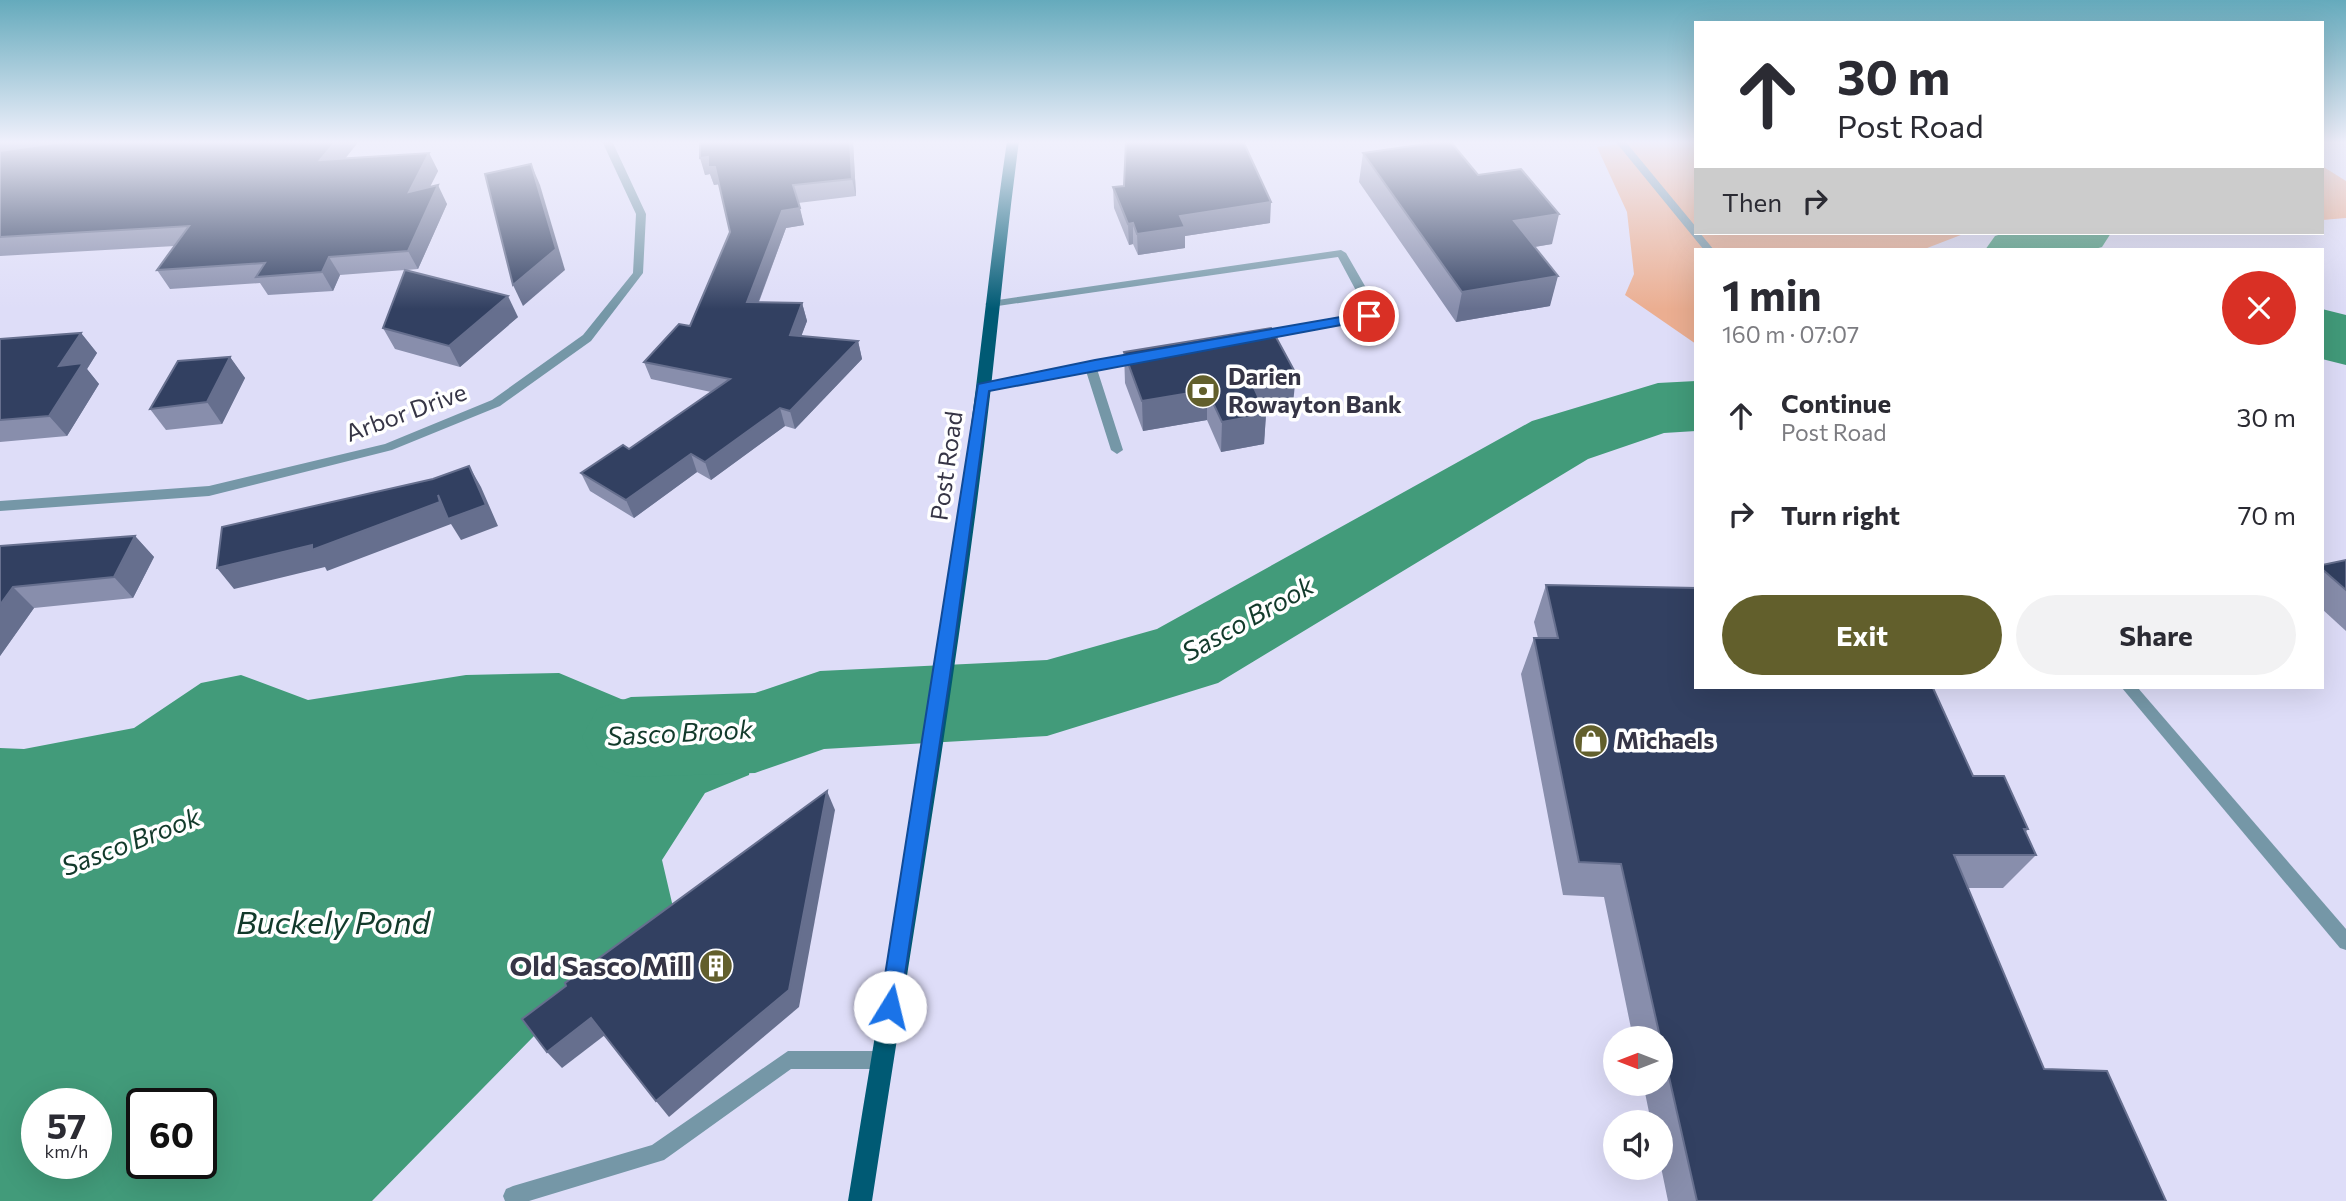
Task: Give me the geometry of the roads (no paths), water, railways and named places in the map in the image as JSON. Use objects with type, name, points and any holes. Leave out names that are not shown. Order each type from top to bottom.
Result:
[{"type":"main road","name":"Post Road","points":[[860,1201],[945,655],[983,387],[1005,197]]},
{"type":"street","name":"Arbor Drive","points":[[0,506],[209,491],[388,447],[496,402],[587,338],[638,273],[641,215],[633,197]]},
{"type":"street","points":[[1666,197],[1694,232]]},
{"type":"street","points":[[991,304],[1341,253],[1367,300],[1369,316],[1246,338]]},
{"type":"street","points":[[983,387],[1150,355]]},
{"type":"street","points":[[1090,366],[1117,450]]},
{"type":"street","points":[[2130,689],[2346,942]]},
{"type":"street","points":[[513,1196],[657,1153],[788,1060],[882,1060]]},
{"type":"water","name":"Buckely Pond","points":[[559,673],[621,699],[735,716],[755,733],[749,775],[705,793],[662,860],[676,920],[534,1036],[372,1201],[0,1201],[0,748],[24,749],[134,728],[201,683],[241,675],[308,700],[466,675]]},
{"type":"waterway","name":"Sasco Brook","points":[[2026,248],[2071,235]]},
{"type":"waterway","name":"Sasco Brook","points":[[2324,332],[2346,342]]},
{"type":"waterway","name":"Sasco Brook","points":[[631,737],[755,733],[820,710],[1047,698],[1185,657],[1560,440],[1658,408],[1694,406]]},
{"type":"place","name":"Darien Rowayton Bank","points":[[1203,391]]},
{"type":"place","name":"Michaels","points":[[1591,741]]},
{"type":"place","name":"Old Sasco Mill","points":[[716,966]]}]
